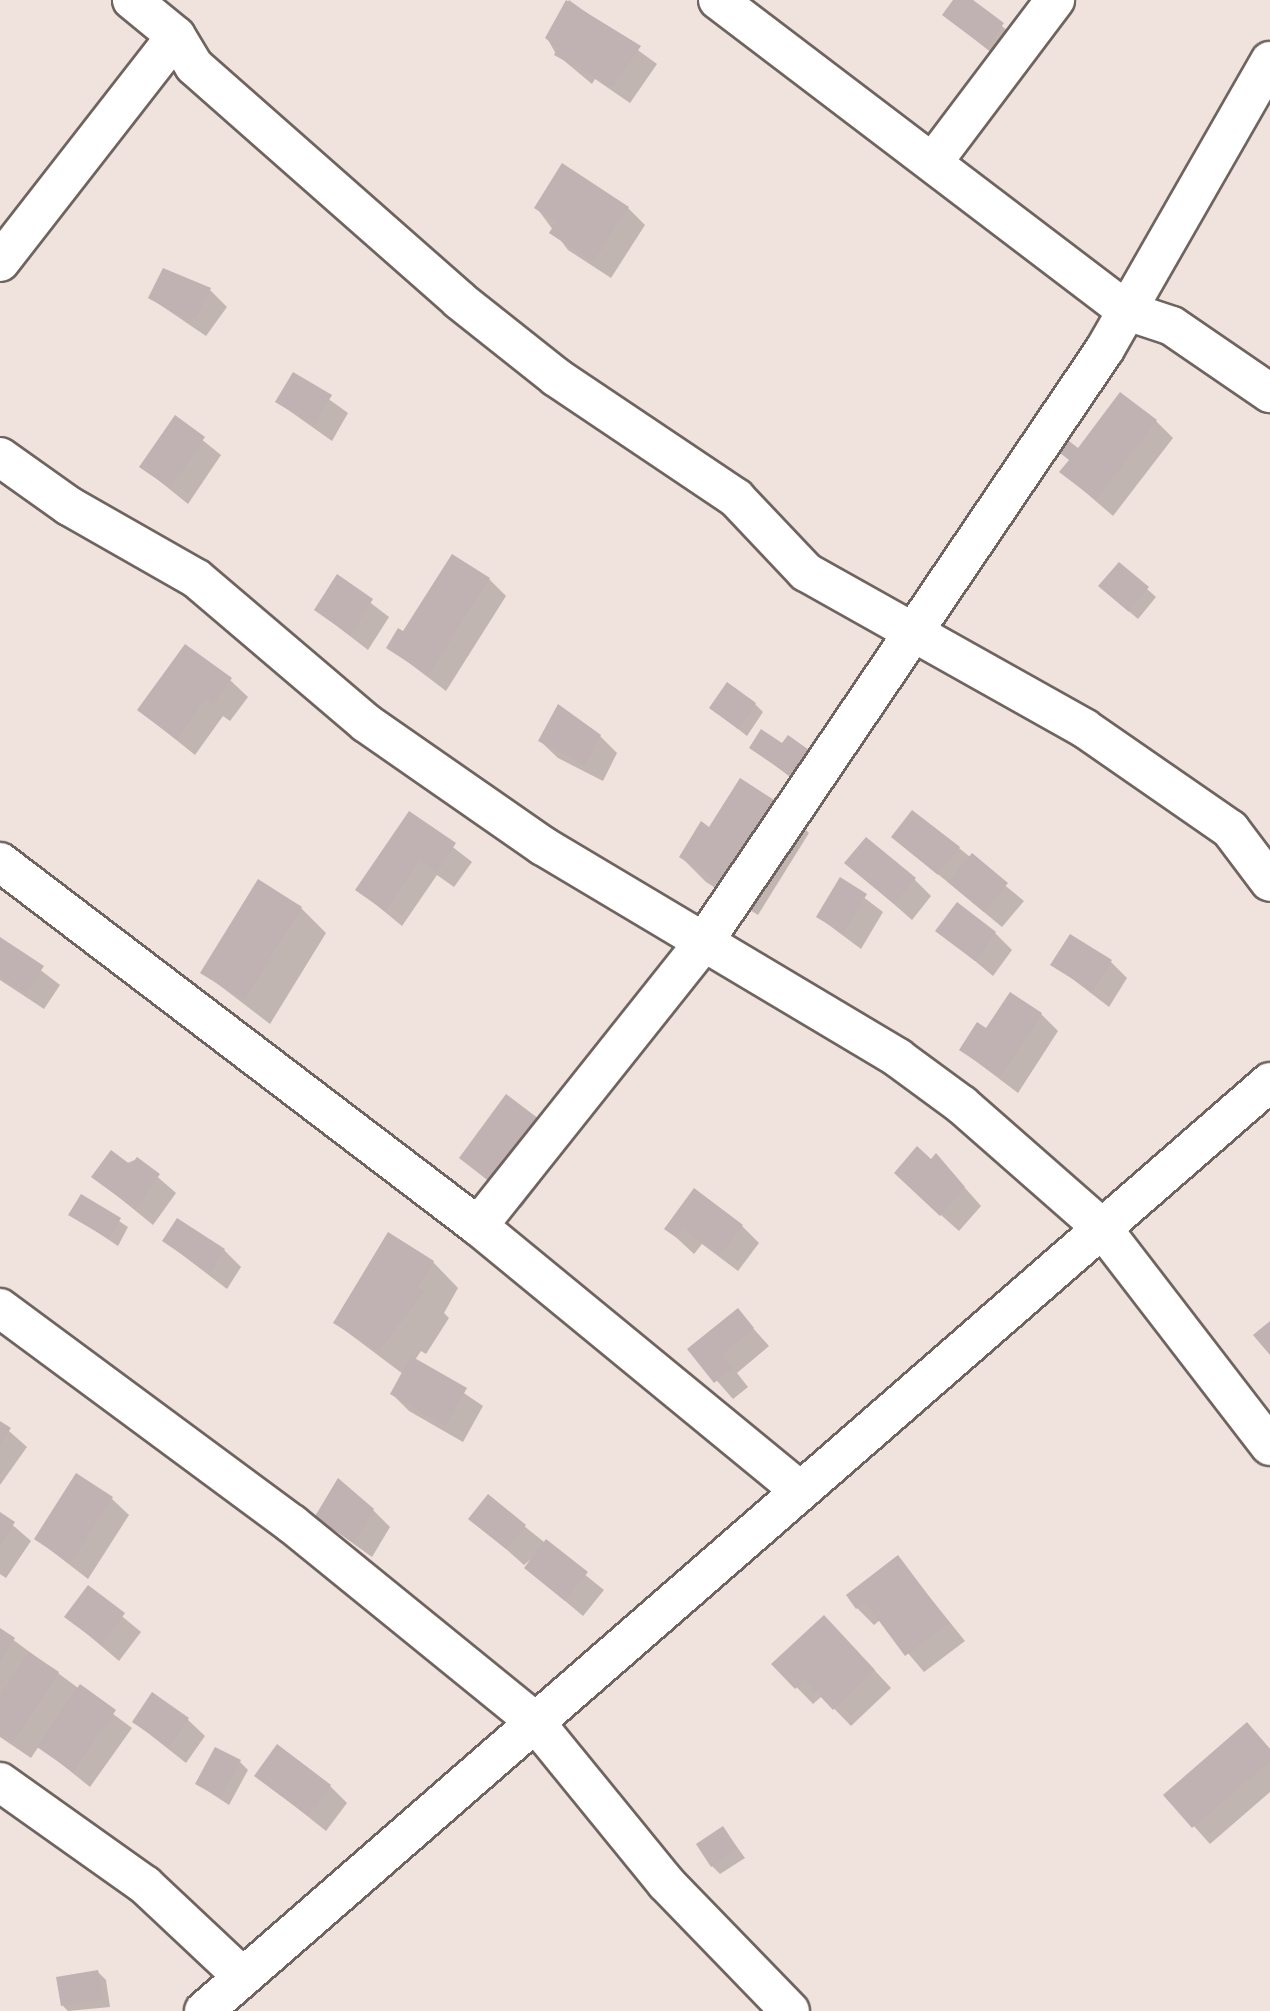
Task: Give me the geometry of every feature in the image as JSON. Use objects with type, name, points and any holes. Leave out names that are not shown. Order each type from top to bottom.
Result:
[{"type":"street","points":[[132,0],[176,36],[194,66],[459,300],[556,377],[736,498],[806,572],[912,634],[1084,728],[1230,829],[1270,882]]},
{"type":"street","points":[[718,0],[1127,312],[1172,326],[1270,393]]},
{"type":"street","points":[[933,162],[1055,0]]},
{"type":"street","points":[[0,261],[176,36]]},
{"type":"street","points":[[478,1226],[703,943],[1127,312],[1270,61]]},
{"type":"street","points":[[0,457],[197,579],[366,723],[543,846],[898,1058],[1102,1228],[1270,1446]]},
{"type":"street","points":[[0,862],[478,1226],[798,1489]]},
{"type":"street","points":[[204,2011],[798,1489],[1270,1082]]},
{"type":"street","points":[[0,1308],[292,1524],[534,1721],[666,1883],[790,2011]]},
{"type":"street","points":[[0,1783],[145,1885],[243,1977]]},
{"type":"building","points":[[566,0],[641,46],[613,87],[554,55],[558,48],[545,38]]},
{"type":"building","points":[[953,0],[973,0],[1004,23],[986,48],[942,15]]},
{"type":"building","points":[[562,163],[629,207],[593,262],[549,233],[556,222],[534,208]]},
{"type":"building","points":[[163,268],[211,288],[196,317],[188,320],[148,298]]},
{"type":"building","points":[[293,372],[332,395],[314,425],[275,402]]},
{"type":"building","points":[[1120,392],[1157,420],[1096,500],[1059,472],[1069,460],[1060,453],[1069,441],[1078,448]]},
{"type":"building","points":[[175,415],[205,437],[170,488],[139,467]]},
{"type":"building","points":[[452,554],[490,578],[428,675],[386,648],[398,628],[403,631]]},
{"type":"building","points":[[1119,562],[1149,587],[1129,612],[1098,586]]},
{"type":"building","points":[[337,574],[373,599],[350,635],[314,610]]},
{"type":"building","points":[[185,644],[232,678],[212,705],[205,700],[177,740],[137,710]]},
{"type":"building","points":[[727,682],[756,703],[738,729],[709,708]]},
{"type":"building","points":[[558,704],[601,735],[585,765],[538,741]]},
{"type":"building","points":[[761,729],[782,743],[788,735],[816,755],[798,781],[749,748]]},
{"type":"building","points":[[740,778],[785,807],[732,891],[679,857],[701,821],[709,827]]},
{"type":"building","points":[[912,810],[960,847],[938,875],[891,837]]},
{"type":"building","points":[[409,811],[456,843],[437,872],[420,860],[385,911],[355,890]]},
{"type":"building","points":[[866,837],[916,878],[894,904],[844,863]]},
{"type":"building","points":[[972,853],[1008,883],[984,912],[948,882]]},
{"type":"building","points":[[840,877],[867,894],[843,933],[816,917]]},
{"type":"building","points":[[258,879],[302,907],[244,1000],[200,973]]},
{"type":"building","points":[[957,902],[996,932],[975,961],[935,931]]},
{"type":"building","points":[[1070,934],[1112,960],[1092,991],[1050,965]]},
{"type":"building","points":[[0,937],[44,966],[26,993],[0,976]]},
{"type":"building","points":[[1010,992],[1042,1013],[1000,1077],[959,1050],[977,1022],[986,1028]]},
{"type":"building","points":[[506,1094],[539,1119],[503,1192],[459,1158]]},
{"type":"building","points":[[917,1146],[931,1159],[936,1153],[965,1187],[940,1216],[894,1173]]},
{"type":"building","points":[[111,1150],[131,1165],[137,1157],[160,1174],[135,1209],[91,1177]]},
{"type":"building","points":[[694,1188],[743,1225],[720,1255],[684,1229],[677,1238],[664,1229]]},
{"type":"building","points":[[81,1194],[121,1218],[109,1239],[68,1215]]},
{"type":"building","points":[[177,1218],[225,1249],[210,1273],[162,1241]]},
{"type":"building","points":[[388,1232],[434,1261],[418,1287],[424,1291],[379,1351],[333,1323]]},
{"type":"building","points":[[738,1308],[754,1328],[721,1355],[732,1369],[714,1383],[687,1349]]},
{"type":"building","points":[[1270,1321],[1270,1355],[1253,1335]]},
{"type":"building","points":[[411,1356],[467,1388],[445,1426],[390,1394]]},
{"type":"building","points":[[0,1421],[11,1428],[0,1444]]},
{"type":"building","points":[[76,1473],[113,1497],[70,1563],[34,1539]]},
{"type":"building","points":[[338,1478],[374,1509],[354,1542],[314,1518]]},
{"type":"building","points":[[488,1494],[526,1525],[506,1549],[468,1519]]},
{"type":"building","points":[[0,1512],[15,1522],[0,1545]]},
{"type":"building","points":[[546,1539],[588,1572],[565,1601],[524,1568]]},
{"type":"building","points":[[898,1555],[949,1623],[905,1656],[865,1602],[856,1609],[846,1595]]},
{"type":"building","points":[[88,1585],[125,1613],[102,1645],[64,1617]]},
{"type":"building","points":[[824,1615],[875,1670],[833,1710],[805,1680],[795,1689],[771,1664]]},
{"type":"building","points":[[0,1628],[15,1638],[0,1661]]},
{"type":"building","points":[[29,1652],[59,1672],[13,1742],[0,1733],[0,1697]]},
{"type":"building","points":[[80,1684],[116,1710],[73,1772],[37,1747]]},
{"type":"building","points":[[152,1692],[189,1718],[169,1747],[132,1722]]},
{"type":"building","points":[[1247,1722],[1270,1749],[1270,1761],[1192,1828],[1163,1795]]},
{"type":"building","points":[[277,1744],[331,1785],[308,1816],[254,1776]]},
{"type":"building","points":[[215,1747],[241,1760],[221,1798],[195,1784]]},
{"type":"building","points":[[723,1826],[738,1849],[711,1867],[696,1844]]},
{"type":"building","points":[[98,1970],[103,1999],[61,2006],[56,1977]]}]
